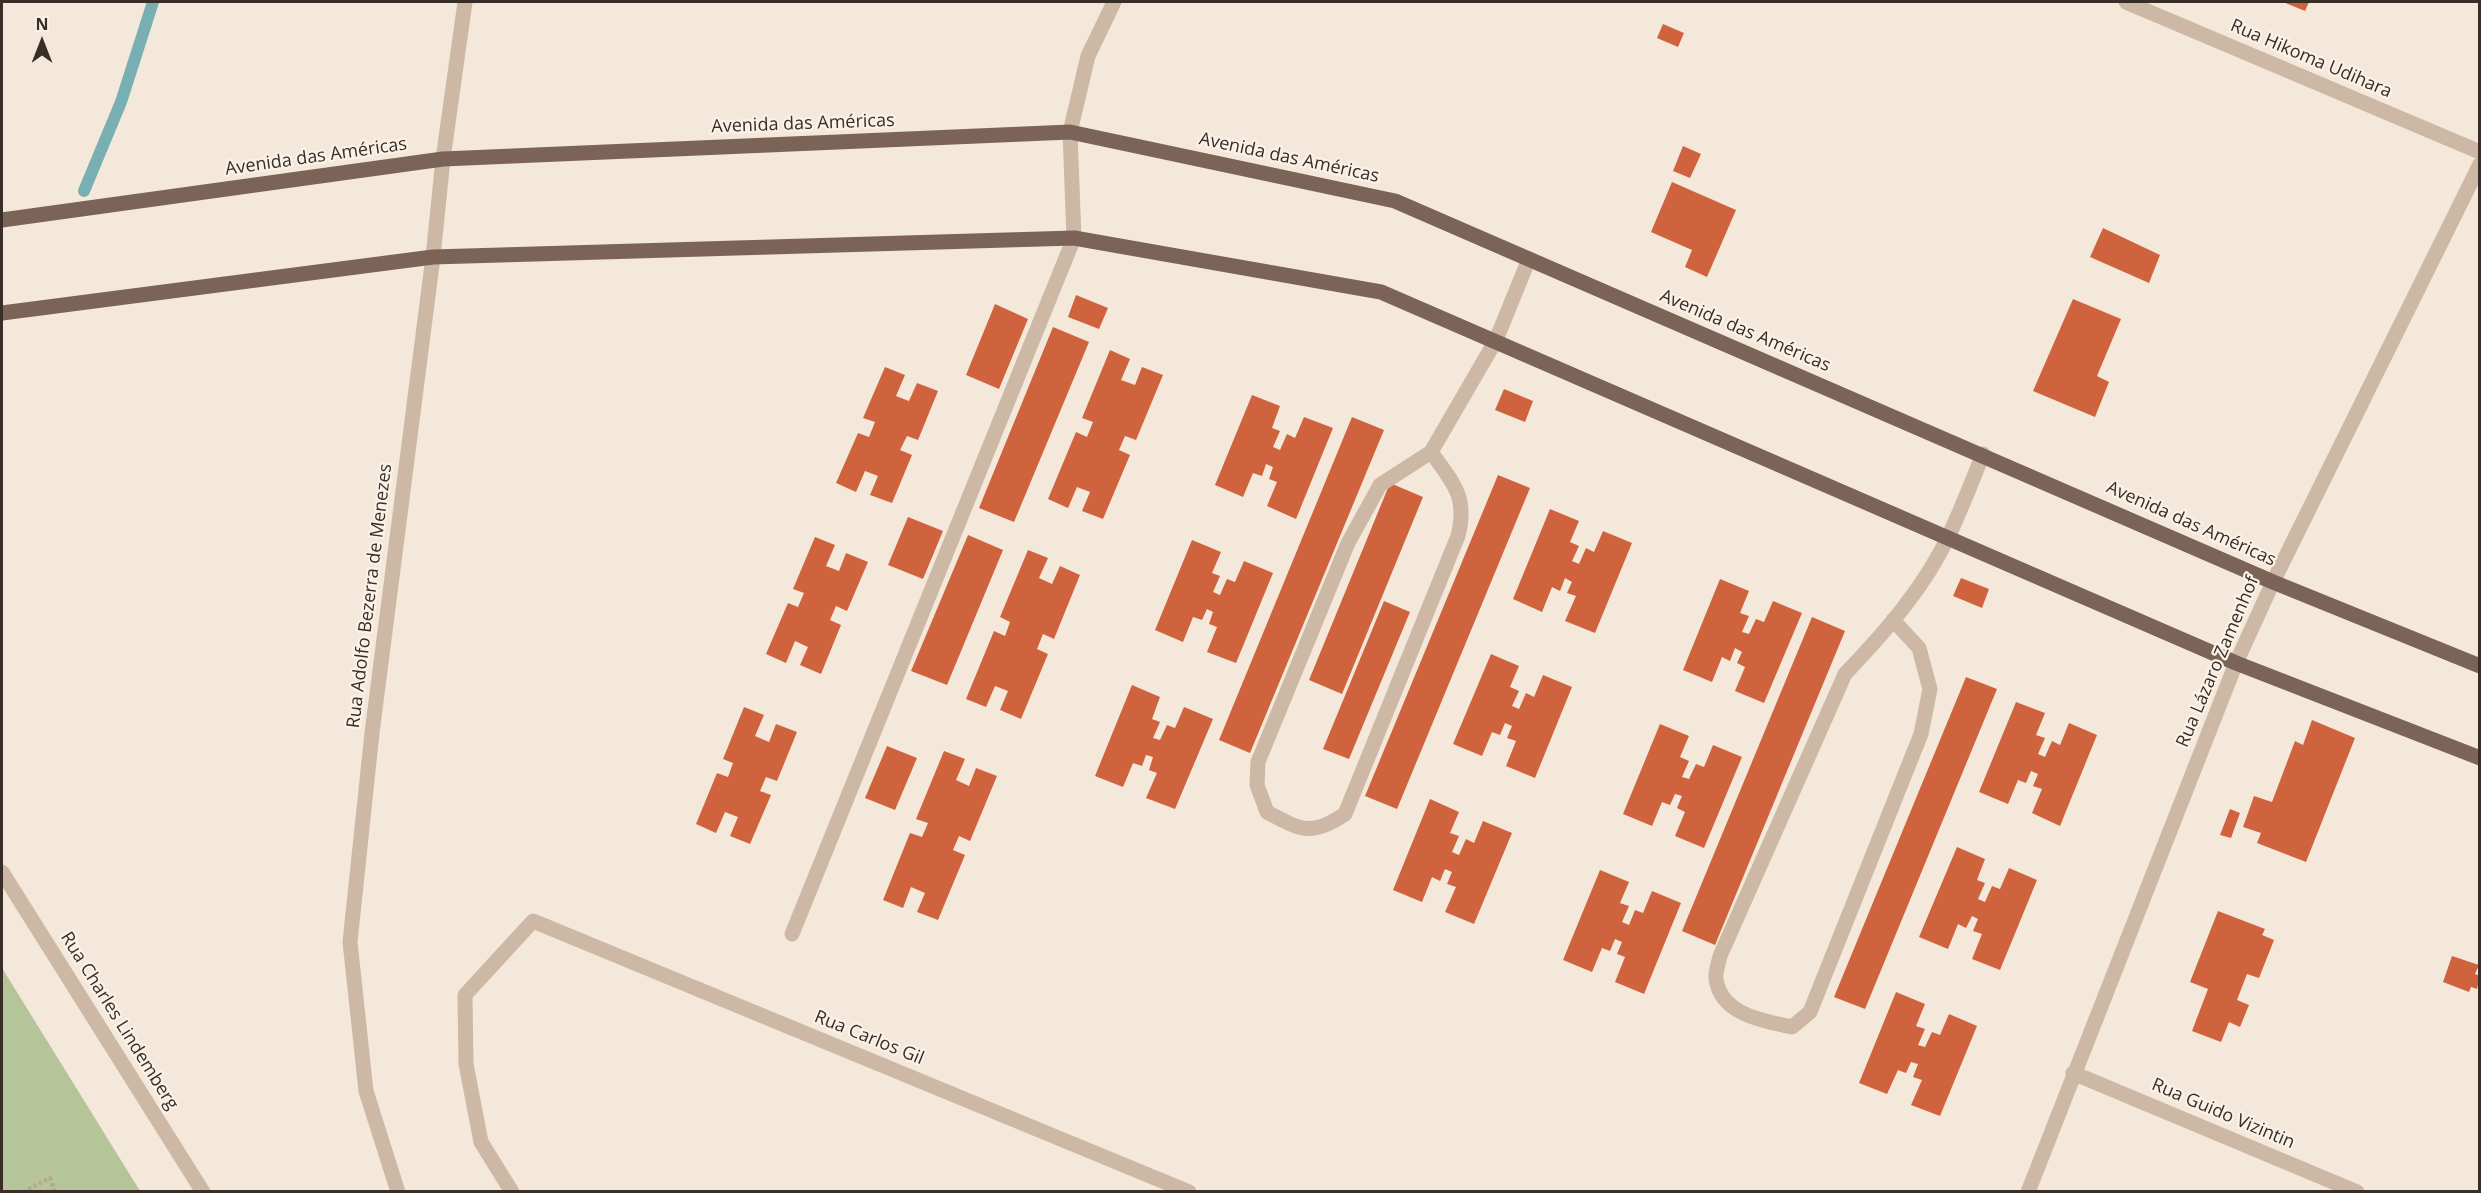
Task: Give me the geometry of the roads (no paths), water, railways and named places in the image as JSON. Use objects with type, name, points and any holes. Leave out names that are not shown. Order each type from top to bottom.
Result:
[{"type":"main road","name":"Avenida das Américas","points":[[2,220],[443,159],[1070,132],[1395,201],[1983,454],[2273,582],[2480,666]]},
{"type":"main road","points":[[2,313],[433,257],[1074,238],[1381,292],[1949,536],[2236,663],[2480,758]]},
{"type":"street","name":"Rua Adolfo Bezerra de Menezes","points":[[398,1191],[366,1091],[350,942],[372,733],[433,257],[443,159],[465,2]]},
{"type":"street","points":[[792,934],[1074,238],[1070,132],[1088,56],[1114,2]]},
{"type":"street","name":"Rua Hikoma Udihara","points":[[2126,2],[2480,152]]},
{"type":"street","name":"Rua Lázaro Zamenhof","points":[[2028,1191],[2236,663],[2273,582],[2480,164]]},
{"type":"street","points":[[1431,452],[1459,491],[1463,516],[1458,536],[1345,814],[1328,826],[1300,829],[1268,812],[1257,785],[1258,762],[1348,543],[1380,485],[1431,452],[1496,340],[1529,259]]},
{"type":"street","points":[[1893,620],[1919,648],[1930,689],[1921,734],[1810,1012],[1792,1027],[1748,1018],[1723,996],[1716,978],[1720,956],[1845,674],[1918,589],[1949,536],[1983,454]]},
{"type":"street","name":"Rua Charles Lindemberg","points":[[2,872],[203,1191]]},
{"type":"street","name":"Rua Carlos Gil","points":[[512,1191],[481,1142],[466,1064],[465,995],[533,921],[1189,1191]]},
{"type":"street","name":"Rua Guido Vizintin","points":[[2073,1073],[2357,1191]]},
{"type":"waterway","points":[[84,191],[121,102],[153,2]]}]
